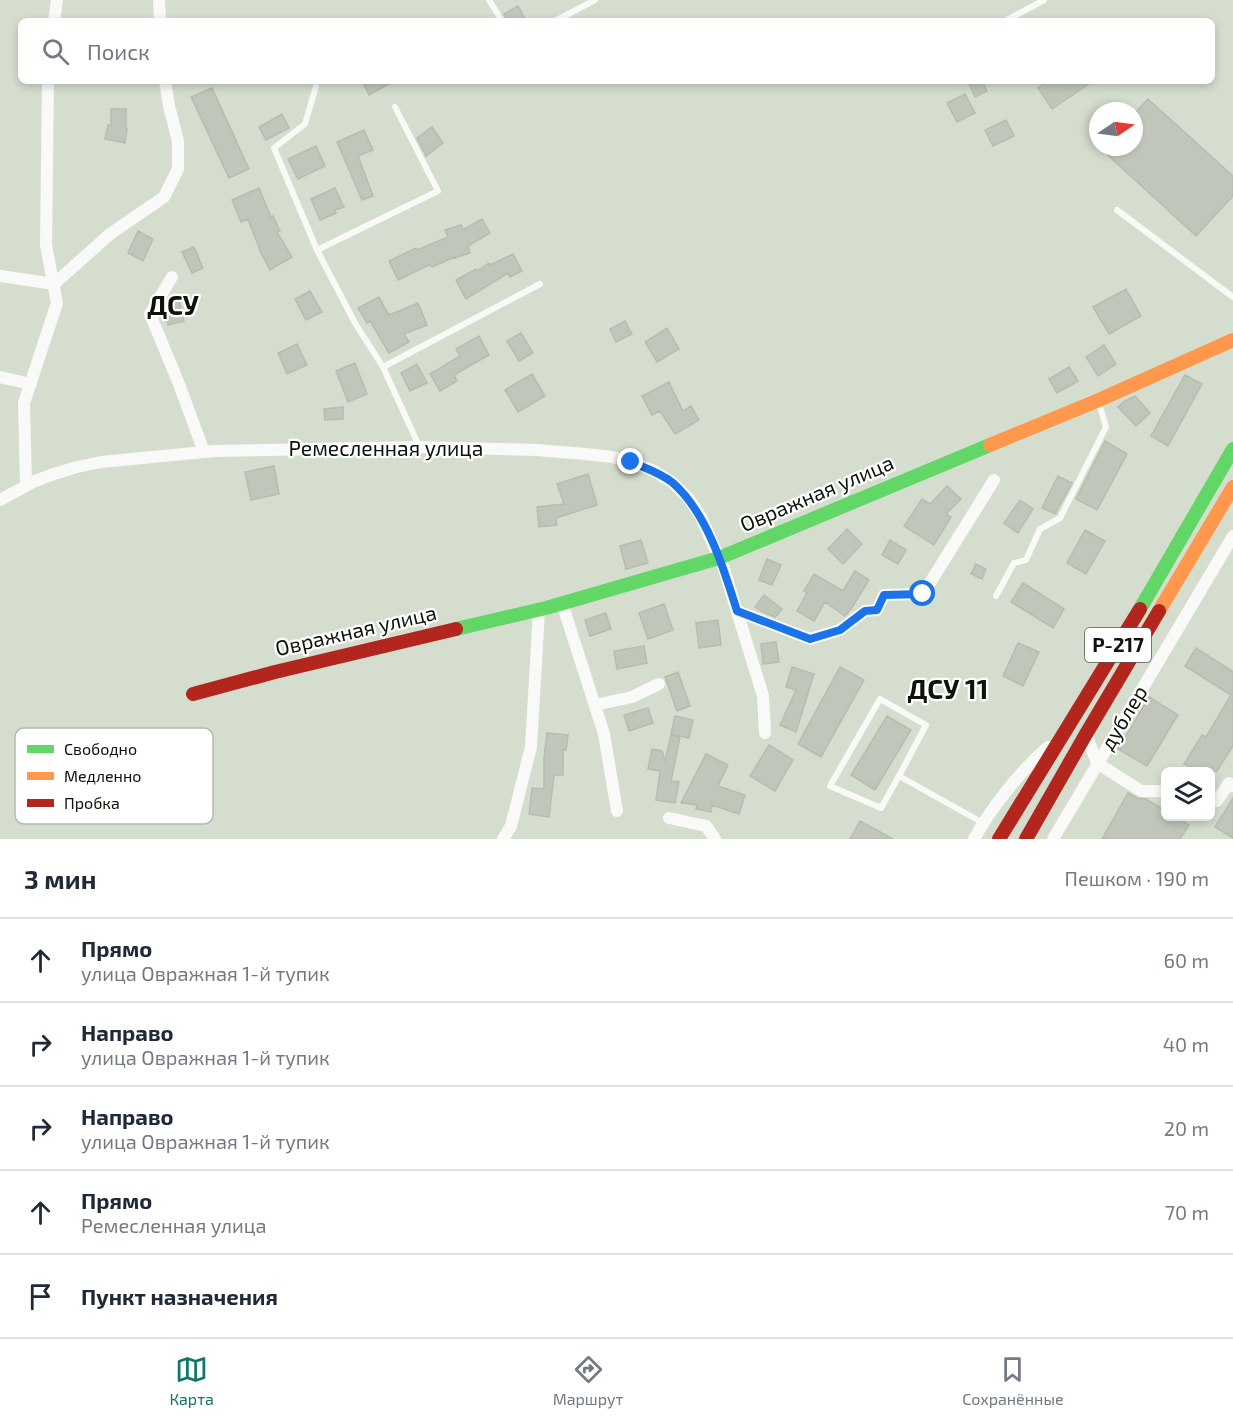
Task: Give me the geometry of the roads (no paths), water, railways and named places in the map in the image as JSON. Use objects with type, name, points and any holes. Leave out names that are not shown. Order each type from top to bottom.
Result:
[{"type":"main road","name":"Овражная улица","points":[[193,694],[721,564],[1233,340]]},
{"type":"main road","name":"Р-217","points":[[999,839],[1131,624],[1233,449]]},
{"type":"main road","points":[[1026,839],[1233,487]]},
{"type":"street","points":[[54,18],[57,0]]},
{"type":"street","points":[[159,0],[160,18]]},
{"type":"street","points":[[26,485],[24,403],[57,303],[45,245],[48,84]]},
{"type":"street","points":[[54,284],[110,234],[164,197],[178,169],[178,141],[165,84]]},
{"type":"street","points":[[0,276],[54,284]]},
{"type":"street","points":[[172,277],[150,314],[204,452]]},
{"type":"street","points":[[0,377],[31,384]]},
{"type":"street","name":"Ремесленная улица","points":[[0,500],[26,485],[54,474],[100,462],[204,452],[419,447],[537,450],[612,457],[631,462],[652,470],[672,482],[689,499],[701,517],[721,564],[763,696],[765,733]]},
{"type":"street","points":[[737,611],[810,639],[840,630],[865,611],[877,610],[884,595],[923,594],[994,480]]},
{"type":"street","name":"дублер","points":[[1053,839],[1233,536]]},
{"type":"street","points":[[562,603],[604,734],[617,811]]},
{"type":"street","points":[[503,839],[510,826],[531,747],[539,610]]},
{"type":"street","points":[[595,705],[632,697],[659,684]]},
{"type":"street","points":[[974,839],[983,823],[1032,760],[1065,732]]},
{"type":"street","points":[[1086,734],[1097,763],[1141,790],[1161,792]]},
{"type":"street","points":[[1215,800],[1217,801],[1231,784]]},
{"type":"street","points":[[669,818],[706,826],[715,839]]},
{"type":"lane","points":[[489,0],[500,18]]},
{"type":"lane","points":[[561,18],[595,0]]},
{"type":"lane","points":[[1011,18],[1044,0]]},
{"type":"lane","points":[[316,86],[305,124],[274,148],[317,250],[355,323],[383,367],[419,447]]},
{"type":"lane","points":[[317,250],[438,191],[395,107]]},
{"type":"lane","points":[[1117,210],[1233,297]]},
{"type":"lane","points":[[383,367],[540,284]]},
{"type":"lane","points":[[996,596],[1014,563],[1026,560],[1040,529],[1060,518],[1106,427],[1099,400]]},
{"type":"lane","points":[[880,699],[926,725],[899,776],[881,808],[830,786],[880,699]]},
{"type":"lane","points":[[899,776],[983,823]]},
{"type":"district","name":"ДСУ","points":[[173,306]]},
{"type":"district","name":"ДСУ 11","points":[[948,690]]}]
